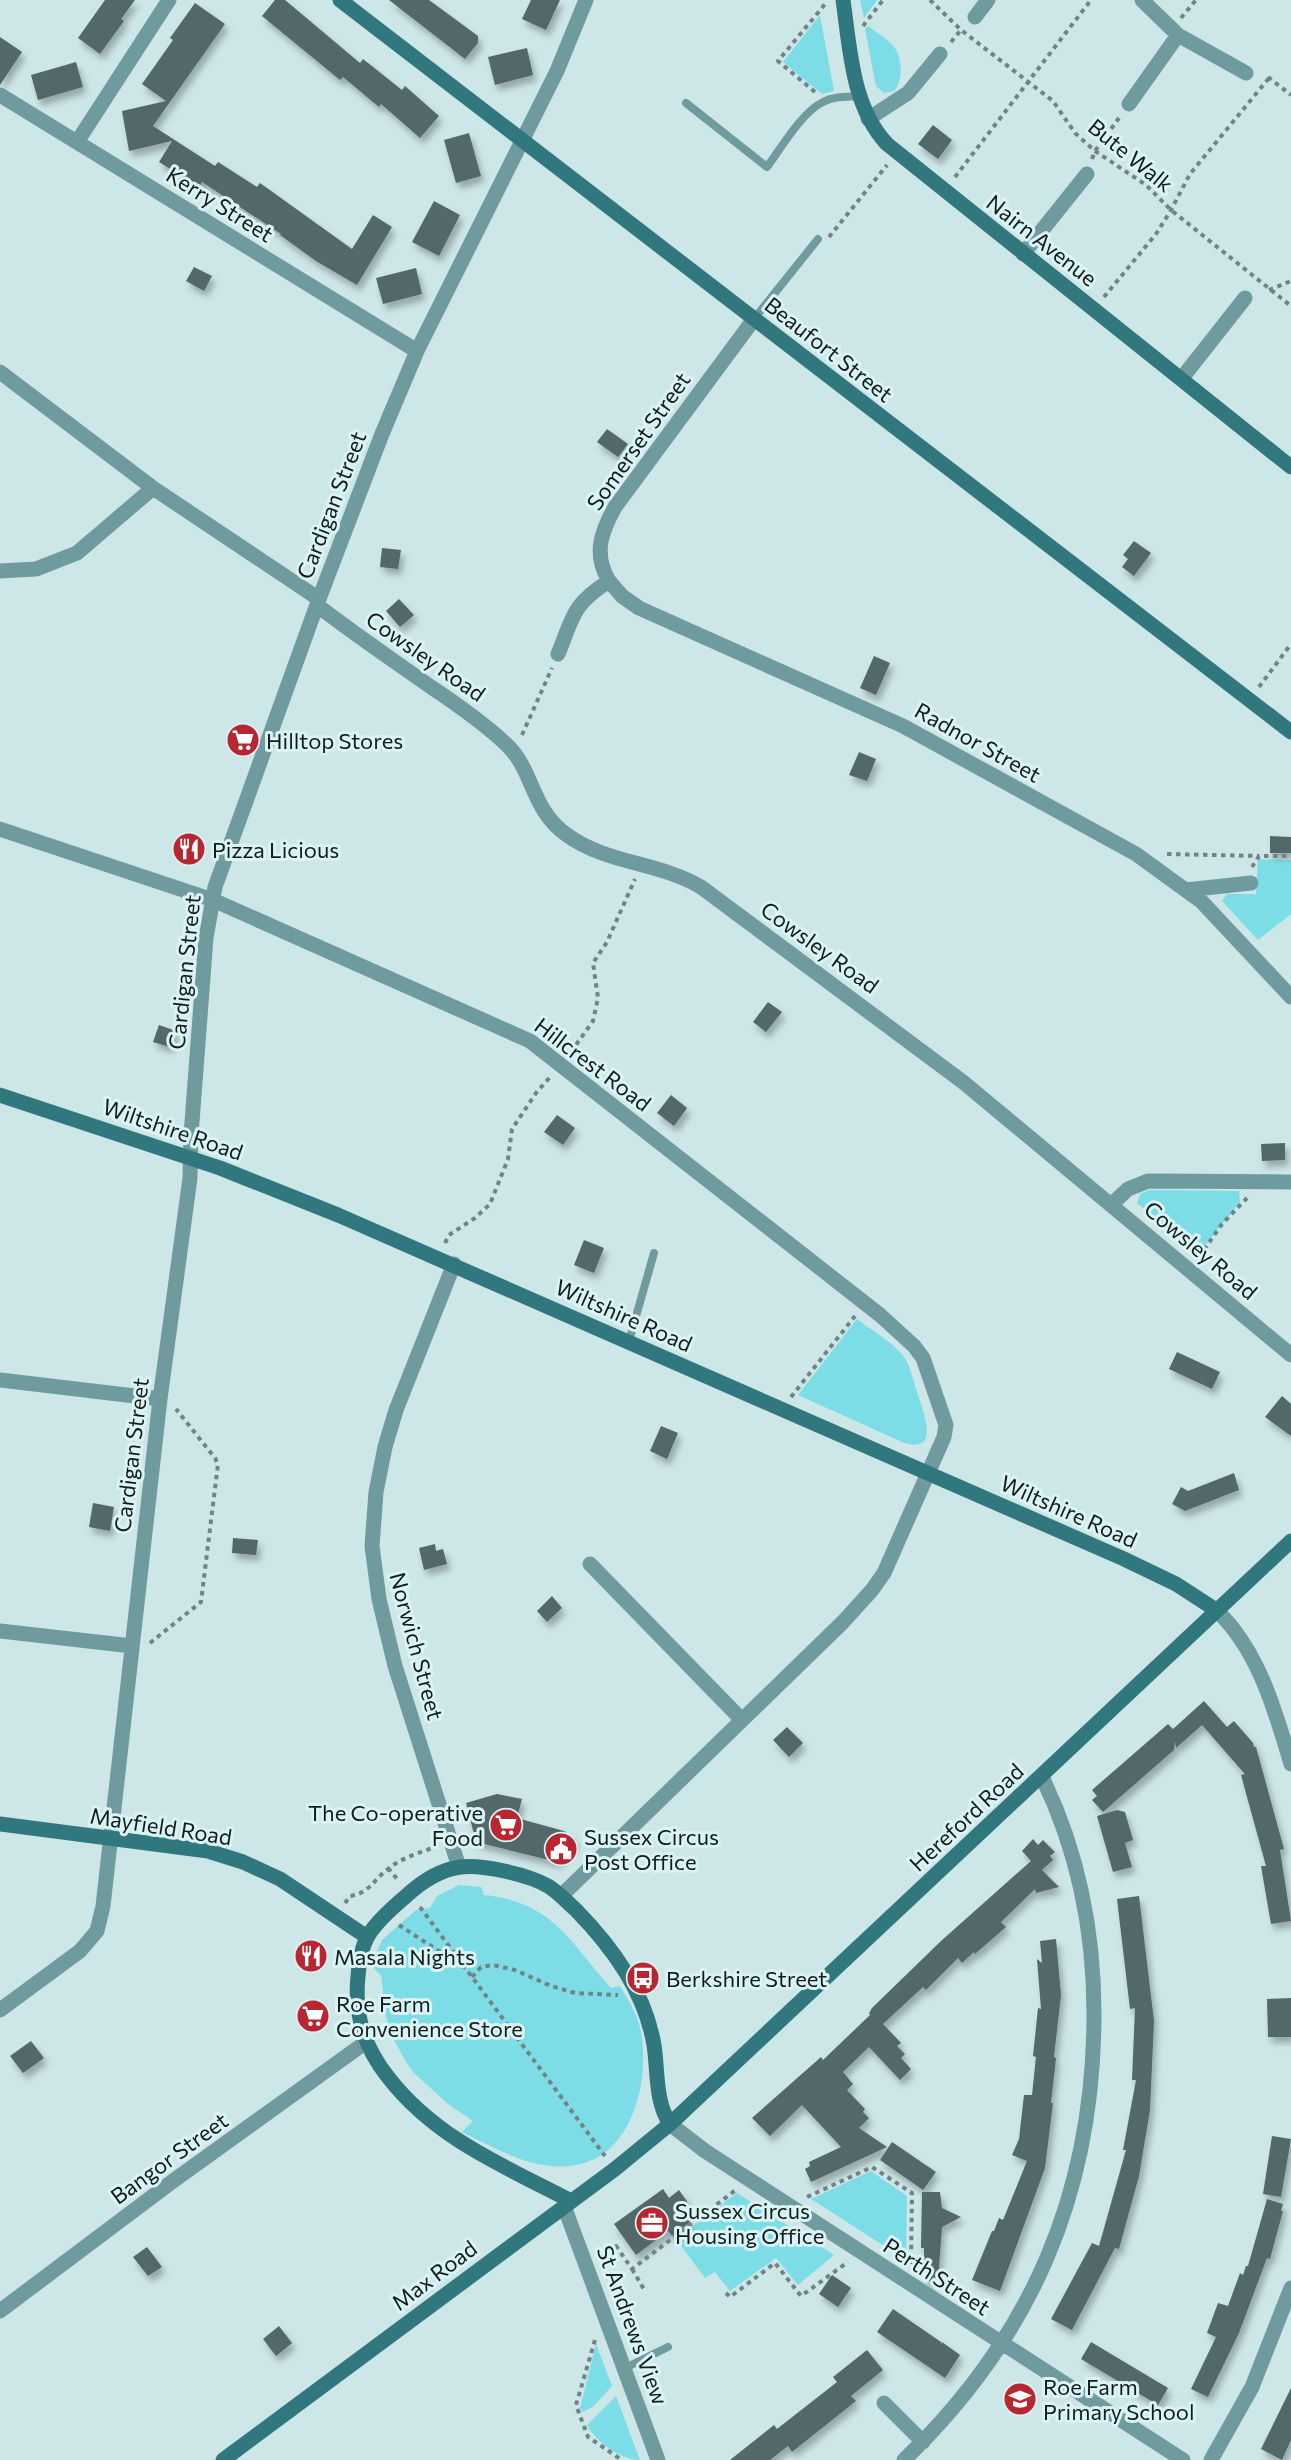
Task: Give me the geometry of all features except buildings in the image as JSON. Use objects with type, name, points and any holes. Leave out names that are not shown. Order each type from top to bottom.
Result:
[{"type":"street","points":[[77,142],[169,0]]},
{"type":"street","name":"Beaufort Street","points":[[340,0],[1291,732]]},
{"type":"street","name":"Cardigan Street","points":[[0,2010],[80,1951],[98,1931],[112,1839],[160,1394],[190,1178],[206,938],[220,874],[318,602],[382,434],[417,351],[556,71],[586,0]]},
{"type":"street","name":"Nairn Avenue","points":[[843,0],[860,96],[874,130],[896,153],[1182,378],[1291,467]]},
{"type":"street","points":[[975,16],[988,0]]},
{"type":"street","points":[[1142,0],[1178,35],[1246,73]]},
{"type":"street","points":[[1129,104],[1178,35]]},
{"type":"street","points":[[868,119],[908,93],[940,54]]},
{"type":"street","name":"Kerry Street","points":[[0,95],[417,351]]},
{"type":"street","points":[[1023,254],[1087,174]]},
{"type":"street","points":[[1182,378],[1245,298]]},
{"type":"street","name":"Somerset Street","points":[[609,581],[601,564],[599,549],[608,520],[645,465],[754,319]]},
{"type":"street","name":"Cowsley Road","points":[[0,372],[153,488],[318,602],[475,718],[514,753],[541,807],[549,819],[566,834],[598,852],[669,872],[701,887],[963,1082],[1291,1355]]},
{"type":"street","points":[[0,571],[36,569],[77,553],[153,488]]},
{"type":"street","points":[[558,654],[577,606],[592,591],[609,581]]},
{"type":"street","name":"Radnor Street","points":[[609,581],[622,596],[639,608],[903,726],[1136,854],[1186,890],[1218,918],[1291,997]]},
{"type":"street","name":"Hillcrest Road","points":[[0,829],[213,900],[530,1041],[865,1304],[914,1346],[923,1358],[946,1425],[944,1437],[929,1474]]},
{"type":"street","points":[[1186,890],[1251,883]]},
{"type":"street","name":"Wiltshire Road","points":[[0,1095],[190,1158],[327,1210],[436,1256],[1124,1559],[1176,1584],[1216,1610]]},
{"type":"street","points":[[1112,1204],[1128,1189],[1148,1181],[1291,1182]]},
{"type":"street","name":"Norwich Street","points":[[454,1264],[396,1410],[385,1447],[376,1492],[372,1546],[376,1583],[386,1630],[459,1867]]},
{"type":"street","points":[[0,1380],[160,1394]]},
{"type":"street","points":[[561,1896],[843,1622],[873,1590],[884,1573],[929,1474]]},
{"type":"street","name":"Hereford Road","points":[[670,2124],[1291,1541]]},
{"type":"street","points":[[590,1564],[742,1720]]},
{"type":"street","points":[[1216,1610],[1240,1637],[1265,1688],[1291,1764]]},
{"type":"street","points":[[0,1631],[132,1652]]},
{"type":"street","points":[[904,2460],[923,2442],[975,2382],[1002,2345],[1037,2281],[1068,2202],[1083,2143],[1091,2081],[1094,1993],[1088,1928],[1069,1844],[1058,1810],[1042,1777]]},
{"type":"street","name":"Mayfield Road","points":[[0,1824],[208,1851],[243,1862],[280,1879],[367,1937]]},
{"type":"street","points":[[568,2204],[459,2143],[398,2089],[377,2062],[366,2043],[357,2000],[358,1969],[367,1937],[409,1893],[427,1880],[459,1867],[481,1868],[529,1878],[550,1887],[561,1896],[601,1937],[636,1988],[652,2034],[662,2110],[670,2124]]},
{"type":"street","name":"Bangor Street","points":[[0,2311],[173,2181],[366,2043]]},
{"type":"street","name":"Max Road","points":[[223,2460],[615,2169],[670,2124]]},
{"type":"street","name":"Perth Street","points":[[670,2124],[687,2139],[911,2286],[1183,2460]]},
{"type":"street","name":"St Andrews View","points":[[568,2204],[587,2267],[658,2460]]},
{"type":"street","points":[[1211,2460],[1252,2387],[1291,2288]]},
{"type":"street","points":[[884,2403],[923,2442]]},
{"type":"lane","points":[[686,103],[767,166],[809,112],[826,101],[860,96]]},
{"type":"lane","points":[[754,319],[818,239]]},
{"type":"lane","points":[[629,1341],[654,1253]]},
{"type":"lane","points":[[625,2367],[669,2348]]},
{"type":"path","points":[[826,101],[778,61],[828,0]]},
{"type":"path","points":[[849,42],[883,0]]},
{"type":"path","name":"Bute Walk","points":[[930,0],[961,30],[1053,102],[1075,133],[1095,151],[1146,185],[1171,210],[1268,290],[1291,306]]},
{"type":"path","points":[[944,191],[1091,0]]},
{"type":"path","points":[[940,54],[975,16]]},
{"type":"path","points":[[1246,73],[1269,78],[1291,95]]},
{"type":"path","points":[[1093,309],[1156,234],[1190,174],[1269,78]]},
{"type":"path","points":[[1087,174],[1095,151],[1129,104]]},
{"type":"path","points":[[818,239],[827,240],[896,153]]},
{"type":"path","points":[[1268,290],[1291,281]]},
{"type":"path","points":[[1248,700],[1291,644]]},
{"type":"path","points":[[514,753],[558,654]]},
{"type":"path","points":[[1136,854],[1291,856]]},
{"type":"path","points":[[1251,883],[1253,864],[1259,856]]},
{"type":"path","points":[[436,1256],[449,1235],[475,1218],[490,1204],[508,1159],[512,1129],[536,1093],[561,1065],[593,1021],[598,998],[593,963],[607,942],[634,883]]},
{"type":"path","points":[[1190,1269],[1222,1224],[1265,1181]]},
{"type":"path","points":[[781,1408],[865,1304]]},
{"type":"path","points":[[132,1652],[201,1602],[218,1464],[160,1394]]},
{"type":"path","points":[[335,1916],[350,1896],[363,1894],[388,1868],[409,1856],[450,1841]]},
{"type":"path","points":[[409,1893],[615,2169]]},
{"type":"path","points":[[385,1916],[466,1969]]},
{"type":"path","points":[[472,1977],[481,1967],[493,1965],[528,1974],[551,1986],[590,1995],[619,1995],[636,1988]]},
{"type":"path","points":[[789,2206],[872,2167],[902,2186],[912,2193],[911,2286]]},
{"type":"path","points":[[632,2269],[750,2180]]},
{"type":"path","points":[[587,2267],[616,2246],[645,2291]]},
{"type":"path","points":[[726,2293],[730,2297],[775,2263],[801,2296],[861,2253]]},
{"type":"path","points":[[603,2311],[576,2405],[588,2437],[622,2460]]},
{"type":"shaded area","points":[[860,0],[877,0],[864,18]]},
{"type":"shaded area","points":[[820,15],[834,91],[822,94],[783,62]]},
{"type":"shaded area","points":[[868,26],[889,41],[899,57],[900,75],[894,91],[884,93],[876,86],[865,29]]},
{"type":"shaded area","points":[[1258,859],[1291,860],[1291,914],[1258,940],[1222,901],[1227,894],[1256,894]]},
{"type":"shaded area","points":[[1149,1190],[1239,1191],[1240,1202],[1198,1254],[1137,1203],[1140,1194]]},
{"type":"shaded area","points":[[857,1319],[894,1346],[906,1361],[912,1374],[927,1429],[922,1443],[914,1445],[902,1442],[798,1395]]},
{"type":"shaded area","points":[[459,1885],[481,1887],[484,1895],[508,1899],[543,1915],[558,1926],[611,1988],[620,1986],[633,2008],[640,2026],[643,2052],[639,2095],[632,2116],[622,2134],[609,2150],[591,2161],[570,2166],[542,2165],[514,2157],[462,2132],[473,2121],[448,2104],[414,2073],[393,2038],[386,2017],[381,1975],[371,1966],[382,1940],[416,1910],[430,1908],[437,1896]]},
{"type":"shaded area","points":[[871,2171],[907,2196],[906,2260],[811,2199]]},
{"type":"shaded area","points":[[737,2193],[834,2255],[798,2285],[776,2258],[730,2291],[715,2272],[705,2278],[676,2239]]},
{"type":"shaded area","points":[[596,2344],[612,2386],[593,2407],[582,2412],[580,2408]]},
{"type":"shaded area","points":[[616,2396],[640,2460],[625,2457],[610,2449],[596,2438],[587,2425]]},
{"type":"place","name":"Hilltop Stores","points":[[243,740]]},
{"type":"place","name":"Pizza Licious","points":[[189,849]]},
{"type":"place","name":"The Co-operative Food","points":[[506,1825]]},
{"type":"place","name":"Sussex Circus Post Office","points":[[561,1849]]},
{"type":"place","name":"Masala Nights","points":[[311,1956]]},
{"type":"place","name":"Berkshire Street","points":[[643,1978]]},
{"type":"place","name":"Roe Farm Convenience Store","points":[[313,2016]]},
{"type":"place","name":"Sussex Circus Housing Office","points":[[652,2223]]},
{"type":"place","name":"Roe Farm Primary School","points":[[1020,2399]]}]
